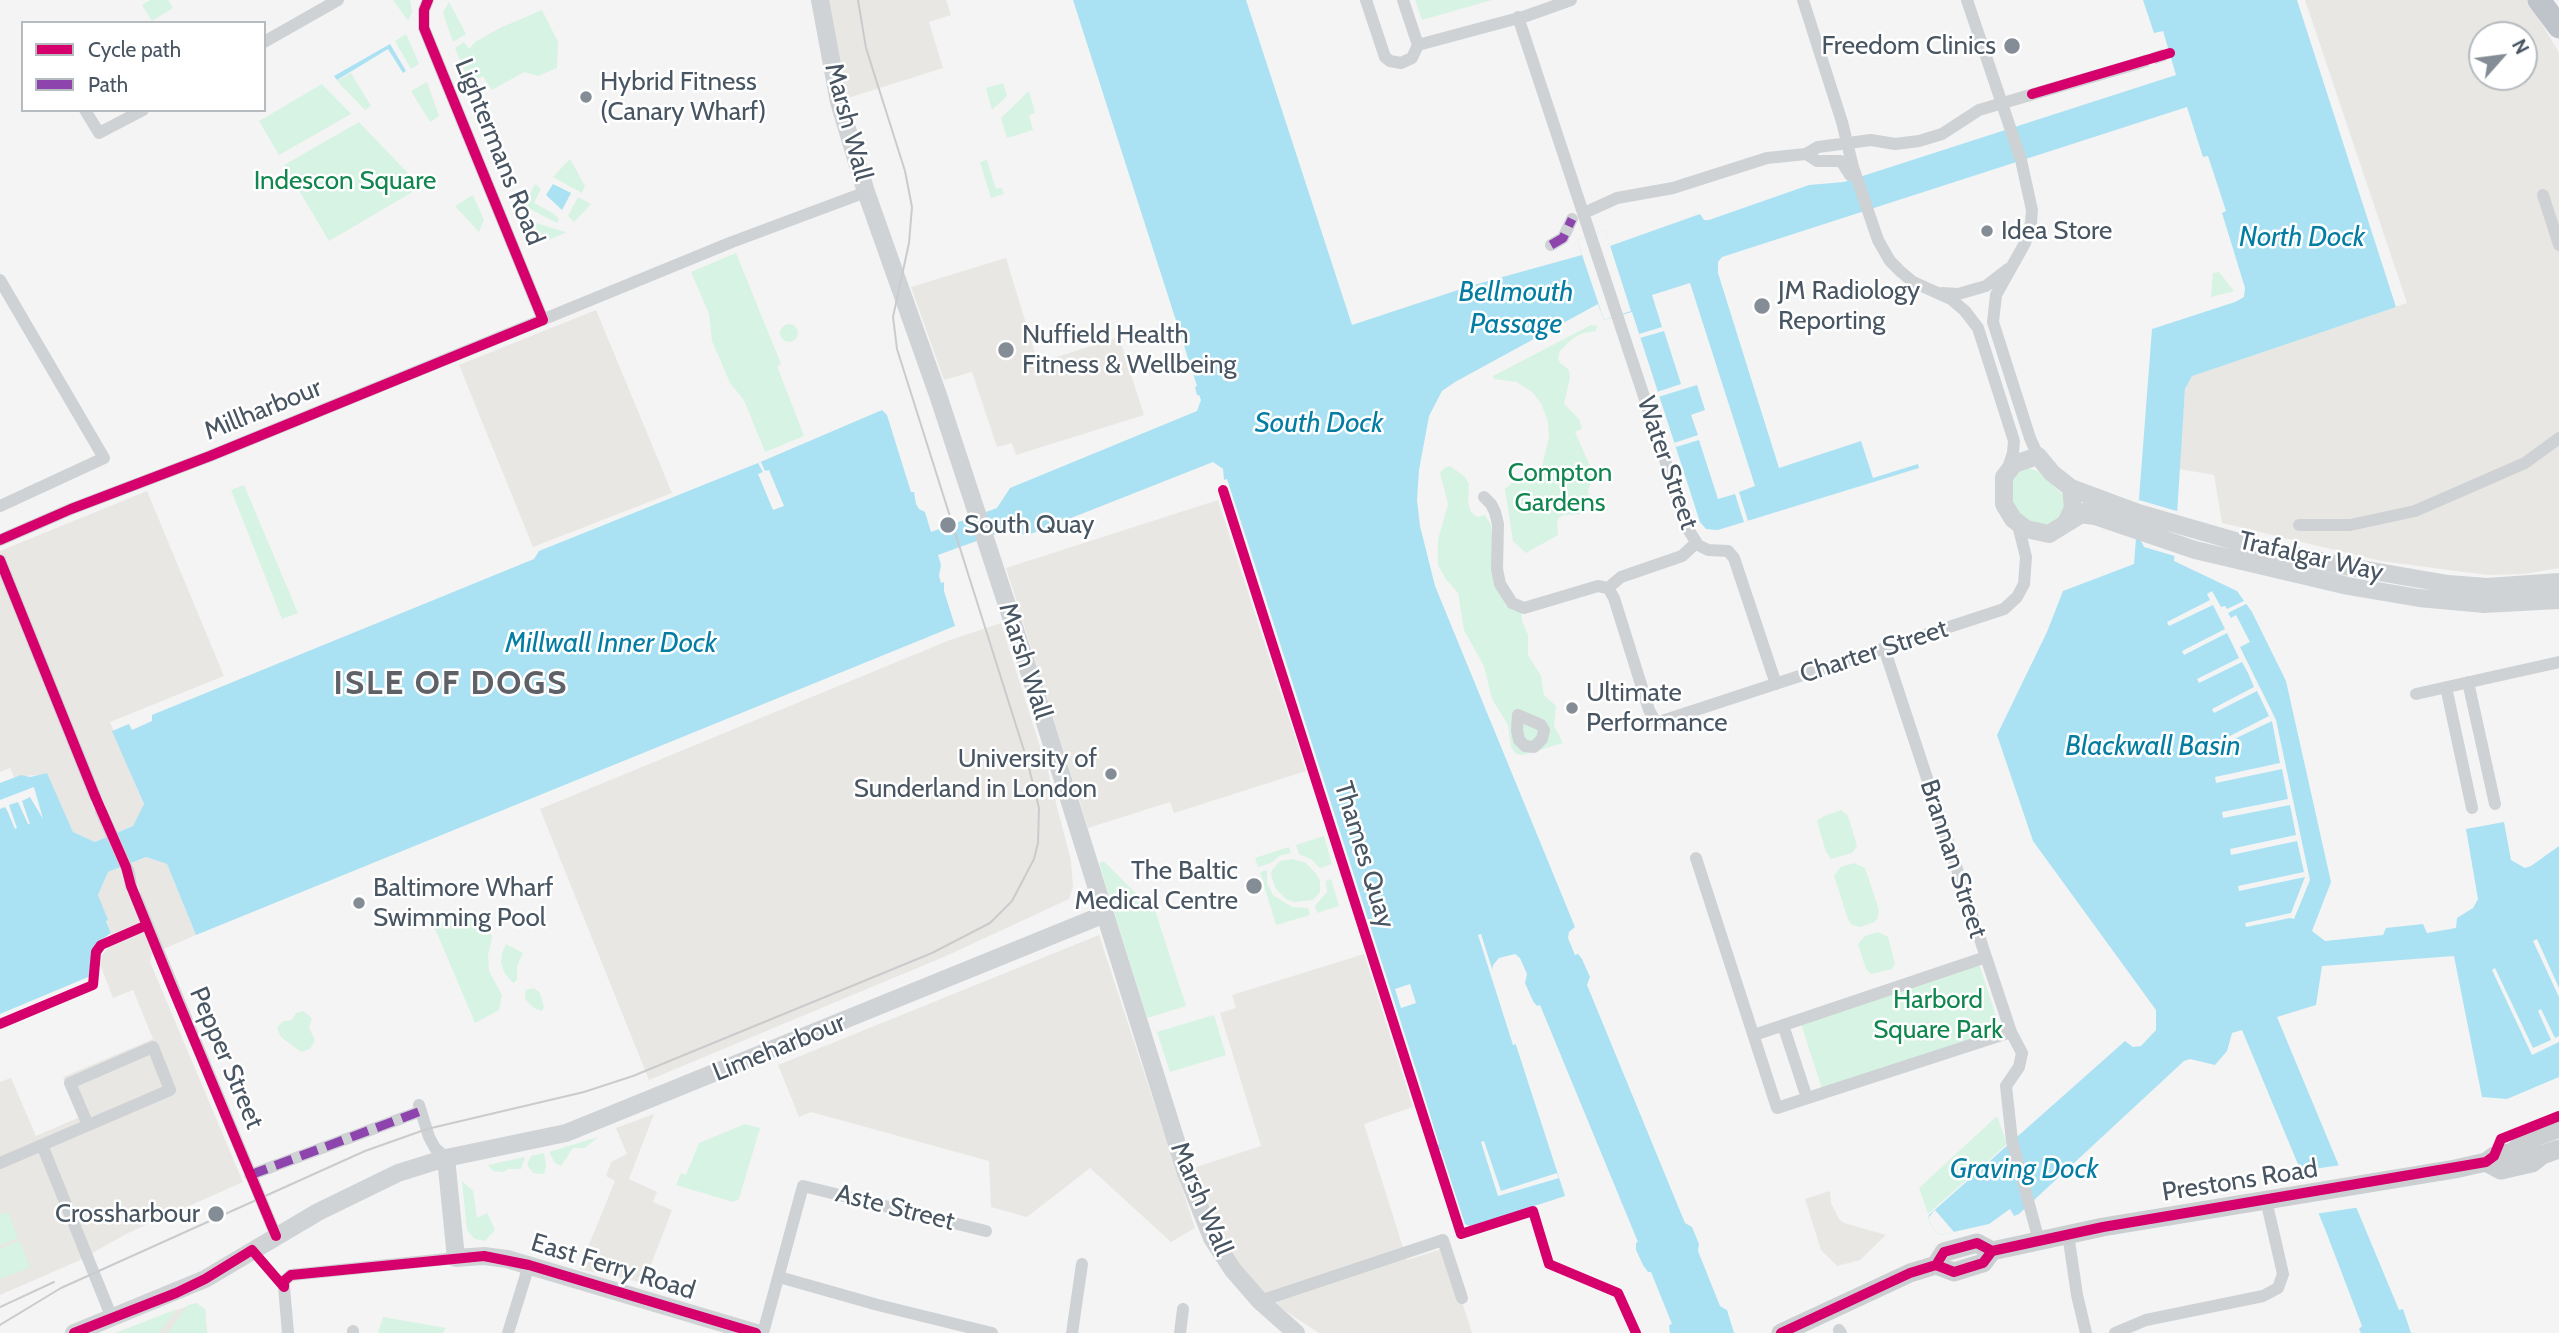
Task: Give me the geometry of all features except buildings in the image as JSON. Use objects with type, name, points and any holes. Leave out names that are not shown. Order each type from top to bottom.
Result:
[{"type":"highway","points":[[2539,0],[2559,27]]},
{"type":"highway","points":[[2549,0],[2559,19]]},
{"type":"main road","name":"Prestons Road","points":[[2513,1152],[2527,1140],[2559,1128]]},
{"type":"main road","name":"Prestons Road","points":[[1781,1333],[1887,1282],[1936,1265],[1944,1252],[1977,1243],[1992,1251],[2068,1234],[2486,1163],[2494,1156],[2513,1152],[2551,1152]]},
{"type":"main road","name":"Prestons Road","points":[[2486,1163],[2501,1171],[2532,1163],[2551,1152]]},
{"type":"street","points":[[266,41],[338,0]]},
{"type":"street","name":"Lightermans Road","points":[[428,0],[424,10],[424,28],[543,320]]},
{"type":"street","name":"Marsh Wall","points":[[820,0],[839,102],[866,192],[938,395],[1163,1102],[1212,1238],[1233,1270],[1260,1301],[1296,1333]]},
{"type":"street","points":[[1366,0],[1385,57],[1396,63],[1412,58],[1418,45],[1404,0]]},
{"type":"street","points":[[1418,45],[1518,18],[1571,0]]},
{"type":"street","points":[[1803,0],[1849,144],[1852,169],[1872,224],[1890,261],[1900,271],[1913,282],[1940,293],[1965,311],[1978,328],[2014,441],[2002,490],[2004,504],[2018,524],[2045,534],[2056,531],[2073,518],[2071,488],[2052,473],[2038,456],[1993,322],[1996,295],[2025,243],[2032,210],[2025,174],[1967,0]]},
{"type":"street","name":"Water Street","points":[[1518,18],[1573,188],[1578,216],[1591,235],[1688,529],[1696,543],[1708,550],[1728,551],[1734,558],[1776,684]]},
{"type":"street","points":[[1551,245],[1563,238],[1578,216],[1617,198],[1673,188],[1767,158],[1806,154],[1815,148],[1871,140],[1895,144],[1919,141],[1942,134],[1979,110],[2003,109],[2136,64]]},
{"type":"street","points":[[86,112],[100,133],[139,112]]},
{"type":"street","points":[[1829,146],[1837,138],[1842,122]]},
{"type":"street","points":[[1806,154],[1817,161],[1838,160],[1852,169]]},
{"type":"street","name":"Millharbour","points":[[0,540],[732,242],[866,192]]},
{"type":"street","points":[[2543,195],[2559,245]]},
{"type":"street","points":[[1940,293],[1958,294],[1986,286],[2013,264]]},
{"type":"street","points":[[0,280],[104,458],[0,506]]},
{"type":"street","points":[[2299,525],[2350,525],[2415,511],[2525,463],[2559,438]]},
{"type":"street","points":[[2006,472],[2020,460],[2038,456]]},
{"type":"street","name":"Trafalgar Way","points":[[2071,488],[2134,524],[2195,550],[2337,584],[2419,598],[2484,604],[2559,600]]},
{"type":"street","points":[[1484,497],[1491,504],[1498,524],[1497,569],[1500,584],[1512,603],[1524,608],[1598,586],[1608,588],[1621,577],[1682,556],[1696,543]]},
{"type":"street","name":"Trafalgar Way","points":[[2073,518],[2095,516],[2134,524],[2196,529],[2338,565],[2410,579],[2487,587],[2559,582]]},
{"type":"street","name":"Charter Street","points":[[1608,588],[1614,598],[1651,717],[1656,723],[2004,609],[2021,592],[2024,584],[2026,557],[2018,524]]},
{"type":"street","points":[[0,560],[94,796]]},
{"type":"street","name":"Brannan Street","points":[[1884,648],[2011,1032],[2022,1053],[2019,1067],[2006,1086],[2012,1141],[2039,1241]]},
{"type":"street","points":[[2416,694],[2559,662]]},
{"type":"street","points":[[2468,682],[2495,804]]},
{"type":"street","points":[[2446,687],[2472,808]]},
{"type":"street","name":"Pepper Street","points":[[101,811],[276,1236]]},
{"type":"street","points":[[1696,858],[1777,1108],[2011,1032]]},
{"type":"street","name":"Limeharbour","points":[[446,1158],[566,1133],[588,1125],[1105,915]]},
{"type":"street","points":[[1754,1035],[1986,957]]},
{"type":"street","points":[[1783,1025],[1807,1098]]},
{"type":"street","points":[[0,1163],[170,1090],[153,1047],[70,1083],[88,1125]]},
{"type":"street","points":[[250,1175],[419,1108],[429,1137],[435,1148],[446,1158],[456,1258],[290,1275],[284,1281],[288,1333]]},
{"type":"street","points":[[42,1145],[112,1318]]},
{"type":"street","points":[[74,1333],[205,1279],[338,1202],[398,1173],[446,1158]]},
{"type":"street","name":"Aste Street","points":[[779,1277],[803,1186],[986,1231]]},
{"type":"street","points":[[2115,1333],[2146,1320],[2263,1296],[2278,1288],[2283,1274],[2266,1200]]},
{"type":"street","points":[[2068,1234],[2086,1333]]},
{"type":"street","points":[[1260,1301],[1443,1240],[1462,1298]]},
{"type":"street","name":"East Ferry Road","points":[[456,1258],[484,1256],[530,1265],[756,1333]]},
{"type":"street","points":[[1072,1333],[1082,1264]]},
{"type":"street","points":[[508,1333],[530,1265]]},
{"type":"street","points":[[763,1333],[779,1277],[992,1333]]},
{"type":"street","points":[[1180,1333],[1182,1308]]},
{"type":"shaded area","points":[[828,0],[946,0],[951,15],[929,22],[943,68],[848,98],[840,70]]},
{"type":"shaded area","points":[[2305,0],[2528,0],[2559,53],[2559,568],[2524,574],[2489,575],[2381,561],[2222,523],[2214,475],[2179,469],[2185,389],[2192,375],[2407,303]]},
{"type":"shaded area","points":[[1006,258],[1038,363],[1119,337],[1144,415],[1016,455],[1012,443],[997,447],[972,372],[944,380],[911,287]]},
{"type":"shaded area","points":[[596,310],[672,493],[533,547],[459,365]]},
{"type":"shaded area","points":[[147,491],[224,676],[110,722],[144,805],[133,826],[95,842],[73,832],[47,774],[14,777],[10,768],[0,772],[0,551]]},
{"type":"shaded area","points":[[1218,500],[1306,771],[1174,813],[1170,802],[1088,828],[1006,568]]},
{"type":"shaded area","points":[[1001,623],[1048,772],[1071,861],[1073,887],[1069,899],[946,956],[649,1080],[540,809],[950,640]]},
{"type":"shaded area","points":[[146,857],[167,864],[196,935],[152,954],[150,962],[243,1182],[128,1233],[78,1261],[0,1295],[0,1082],[11,1078],[36,1136],[80,1117],[63,1077],[153,1039],[133,990],[113,998],[100,964],[102,955],[108,948],[111,933],[98,895],[108,872]]},
{"type":"shaded area","points":[[1099,935],[1195,1228],[1171,1242],[1090,1168],[1027,1217],[991,1207],[989,1161],[811,1112],[799,1117],[778,1065]]},
{"type":"shaded area","points":[[1364,954],[1413,1107],[1364,1124],[1407,1260],[1445,1248],[1472,1333],[1319,1333],[1273,1303],[1241,1268],[1220,1233],[1193,1168],[1261,1146],[1220,1013],[1236,1008],[1232,995]]},
{"type":"shaded area","points":[[654,1114],[629,1179],[657,1192],[653,1202],[672,1210],[644,1283],[579,1269],[615,1181],[606,1176],[611,1162],[627,1154],[616,1128]]},
{"type":"shaded area","points":[[1830,1191],[1831,1203],[1844,1223],[1886,1235],[1860,1260],[1837,1266],[1821,1250],[1805,1199]]},
{"type":"shaded area","points":[[196,1303],[205,1309],[207,1333],[115,1333]]},
{"type":"green space","points":[[150,0],[168,0],[173,8],[152,21],[142,5]]},
{"type":"green space","points":[[393,0],[410,0],[412,12],[408,21]]},
{"type":"green space","points":[[1415,0],[1492,0],[1422,20]]},
{"type":"green space","points":[[449,2],[466,34],[453,42],[443,13]]},
{"type":"green space","points":[[542,10],[558,42],[557,68],[538,76],[524,72],[492,90],[483,76],[477,79],[482,89],[474,93],[455,48],[464,42],[469,49],[475,42],[500,28]]},
{"type":"green space","points":[[406,34],[419,64],[411,69],[395,41]]},
{"type":"green space","points":[[351,73],[371,106],[365,110],[337,81]]},
{"type":"green space","points":[[427,82],[439,116],[430,122],[411,91]]},
{"type":"green space","points":[[1003,83],[1007,96],[992,110],[986,88]]},
{"type":"green space","points":[[322,84],[351,114],[279,155],[259,121]]},
{"type":"green space","points":[[1029,91],[1035,113],[1029,115],[1033,130],[1007,138],[1001,118]]},
{"type":"green space","name":"Indescon Square","points":[[359,122],[421,187],[329,241],[284,165]]},
{"type":"green space","points":[[570,159],[585,186],[582,193],[553,177]]},
{"type":"green space","points":[[987,160],[996,189],[1002,188],[1004,194],[991,198],[980,162]]},
{"type":"green space","points":[[535,184],[541,189],[534,203],[553,213],[559,219],[557,223],[524,206]]},
{"type":"green space","points":[[473,195],[484,220],[479,232],[455,206]]},
{"type":"green space","points":[[578,197],[591,204],[574,222],[568,216]]},
{"type":"green space","points":[[530,221],[565,232],[565,233],[539,244]]},
{"type":"green space","points":[[736,253],[781,364],[777,366],[804,436],[765,452],[744,400],[730,383],[712,341],[709,314],[691,272]]},
{"type":"green space","points":[[2219,272],[2234,291],[2211,297],[2213,273]]},
{"type":"green space","points":[[789,324],[795,327],[798,333],[795,339],[789,342],[783,339],[780,333],[783,327]]},
{"type":"green space","name":"Compton Gardens","points":[[1591,325],[1597,326],[1596,331],[1583,333],[1572,339],[1560,351],[1558,359],[1569,370],[1570,377],[1564,404],[1579,419],[1582,429],[1575,432],[1595,477],[1588,489],[1590,504],[1580,514],[1559,517],[1558,535],[1526,553],[1513,541],[1505,489],[1512,483],[1525,483],[1526,475],[1542,466],[1549,438],[1548,421],[1541,403],[1532,392],[1517,382],[1494,379],[1493,376]]},
{"type":"green space","points":[[1450,466],[1465,477],[1469,484],[1468,503],[1471,512],[1477,517],[1485,515],[1491,525],[1495,584],[1506,606],[1522,613],[1522,621],[1528,635],[1528,655],[1541,676],[1544,695],[1556,706],[1554,726],[1563,743],[1523,755],[1516,754],[1511,747],[1508,725],[1492,699],[1484,666],[1464,630],[1458,593],[1438,565],[1438,540],[1448,504],[1440,473]]},
{"type":"green space","points":[[2028,468],[2038,471],[2063,495],[2065,508],[2060,519],[2050,524],[2032,525],[2012,508],[2010,483],[2017,472]]},
{"type":"green space","points":[[244,485],[298,613],[282,619],[231,490]]},
{"type":"green space","points":[[1841,810],[1848,816],[1857,846],[1852,853],[1831,859],[1826,852],[1817,821]]},
{"type":"green space","points":[[1324,836],[1332,864],[1320,868],[1311,859],[1299,854],[1296,845]]},
{"type":"green space","points":[[1289,847],[1291,853],[1258,867],[1255,858]]},
{"type":"green space","points":[[1292,859],[1306,863],[1317,875],[1320,892],[1313,900],[1294,902],[1286,899],[1276,889],[1272,870],[1280,861]]},
{"type":"green space","points":[[1104,861],[1143,901],[1151,898],[1186,1006],[1147,1018],[1099,863]]},
{"type":"green space","points":[[1854,863],[1865,868],[1879,910],[1875,922],[1860,927],[1852,925],[1848,919],[1834,876],[1841,867]]},
{"type":"green space","points":[[1267,870],[1267,883],[1273,895],[1292,907],[1308,908],[1310,915],[1276,925],[1260,872]]},
{"type":"green space","points":[[1331,879],[1339,906],[1317,913],[1315,906],[1327,892],[1326,881]]},
{"type":"green space","points":[[463,914],[480,916],[490,925],[492,939],[488,955],[489,971],[502,995],[499,1010],[475,1023],[434,926]]},
{"type":"green space","points":[[1878,932],[1888,937],[1895,964],[1892,969],[1871,974],[1866,969],[1858,944],[1865,936]]},
{"type":"green space","points":[[506,944],[523,953],[517,966],[517,980],[513,983],[505,974],[501,963]]},
{"type":"green space","name":"Harbord Square Park","points":[[1979,964],[2001,1031],[1822,1089],[1801,1024]]},
{"type":"green space","points":[[534,988],[540,993],[544,1007],[542,1011],[534,1008],[525,999],[526,990]]},
{"type":"green space","points":[[303,1011],[312,1018],[309,1028],[315,1040],[310,1049],[301,1052],[281,1037],[277,1028],[283,1021],[292,1020],[296,1013]]},
{"type":"green space","points":[[1214,1015],[1226,1055],[1170,1072],[1157,1032]]},
{"type":"green space","points":[[1997,1116],[2007,1144],[1928,1214],[1919,1188]]},
{"type":"green space","points":[[745,1124],[760,1128],[739,1199],[733,1202],[676,1185],[681,1173],[686,1175],[699,1143]]},
{"type":"green space","points":[[598,1137],[585,1148],[573,1148],[561,1166],[555,1163],[549,1152]]},
{"type":"green space","points":[[544,1153],[544,1174],[533,1173],[527,1165],[531,1156]]},
{"type":"green space","points":[[525,1157],[521,1169],[493,1171],[488,1165]]},
{"type":"green space","points":[[462,1181],[473,1191],[477,1218],[487,1213],[495,1230],[485,1241],[475,1239],[467,1230]]},
{"type":"green space","points":[[8,1212],[18,1238],[0,1245],[0,1215]]},
{"type":"green space","points":[[19,1241],[30,1267],[0,1279],[0,1249]]},
{"type":"green space","points":[[196,1303],[205,1309],[207,1333],[168,1333],[188,1305]]},
{"type":"green space","points":[[177,1309],[159,1333],[116,1333]]},
{"type":"green space","points":[[383,1317],[446,1328],[443,1333],[378,1333]]},
{"type":"water","points":[[1073,0],[1246,0],[1352,325],[1470,286],[1582,255],[1577,240],[1605,230],[1610,246],[1700,214],[1704,220],[1709,220],[1809,185],[1844,182],[2176,75],[2163,31],[2154,33],[2143,0],[2297,0],[2396,307],[2192,376],[2185,389],[2174,561],[2237,591],[2252,612],[2286,681],[2331,882],[2312,931],[2325,941],[2383,935],[2386,928],[2423,924],[2427,933],[2456,928],[2457,918],[2473,908],[2478,899],[2466,829],[2504,822],[2511,860],[2525,868],[2559,846],[2559,1077],[2507,1099],[2482,1097],[2454,956],[2322,966],[2316,1005],[2277,1017],[2411,1333],[2361,1333],[2359,1329],[2362,1326],[2325,1229],[2242,1030],[2232,1033],[2227,1051],[2215,1065],[2190,1059],[2184,1061],[2019,1214],[2014,1216],[2010,1209],[1989,1224],[1940,1235],[1928,1218],[2125,1041],[2133,1047],[2141,1046],[2156,1030],[2156,1010],[2033,841],[1997,735],[2047,632],[2063,591],[2134,564],[2152,329],[2244,297],[2245,288],[2222,213],[2226,211],[2208,156],[2203,157],[2187,107],[1722,257],[1718,262],[1718,273],[1779,468],[1861,441],[1873,478],[1918,464],[1919,468],[1718,530],[1706,529],[1700,522],[1632,312],[1604,320],[1598,304],[1455,382],[1442,391],[1429,416],[1419,470],[1417,500],[1420,526],[1435,586],[1575,927],[1569,932],[1568,938],[1575,955],[1578,954],[1582,959],[1590,977],[1587,985],[1685,1223],[1692,1227],[1699,1244],[1698,1251],[1720,1306],[1727,1310],[1734,1333],[1670,1333],[1669,1325],[1672,1324],[1651,1272],[1643,1265],[1636,1250],[1638,1242],[1540,1005],[1537,1006],[1533,1001],[1525,983],[1527,974],[1520,958],[1515,954],[1499,958],[1492,971],[1565,1196],[1474,1228],[1465,1224],[1441,1150],[1438,1150],[1439,1144],[1419,1079],[1227,479],[1224,480],[1223,469],[1213,462],[1028,535],[1004,531],[938,555],[941,565],[939,576],[941,583],[944,582],[944,591],[955,626],[196,935],[167,864],[146,857],[108,872],[98,895],[111,933],[97,943],[92,953],[93,975],[0,1014],[0,783],[21,775],[30,777],[47,773],[73,832],[95,842],[133,826],[144,804],[112,731],[129,724],[132,730],[152,721],[152,715],[534,559],[539,551],[882,410],[887,415],[911,492],[914,492],[919,509],[925,512],[931,532],[997,508],[1010,488],[1197,411],[1201,400],[1197,395],[1197,386]]},
{"type":"water","points":[[390,44],[406,71],[403,73],[388,49],[337,80],[334,76]]},
{"type":"water","points":[[553,184],[571,193],[562,210],[546,195]]},
{"type":"pier","points":[[1605,230],[1631,311],[1604,320],[1577,240]]},
{"type":"pier","points":[[1690,283],[1755,486],[1739,492],[1748,521],[1744,522],[1735,494],[1718,499],[1699,440],[1676,447],[1674,443],[1698,435],[1691,415],[1705,410],[1697,385],[1658,397],[1657,392],[1681,384],[1664,331],[1640,338],[1639,334],[1662,327],[1652,295]]},
{"type":"pier","points":[[761,462],[765,471],[769,470],[784,506],[773,510],[758,474],[763,472],[758,463]]},
{"type":"pier","points":[[2139,500],[2180,512],[2178,557],[2144,547],[2136,531]]},
{"type":"pier","points":[[2212,591],[2221,607],[2225,606],[2227,609],[2246,600],[2248,603],[2228,613],[2231,618],[2236,615],[2250,642],[2240,647],[2276,720],[2310,880],[2294,919],[2246,927],[2245,923],[2291,913],[2305,877],[2239,891],[2238,886],[2304,872],[2297,841],[2231,855],[2230,849],[2296,835],[2290,805],[2223,818],[2222,812],[2288,799],[2282,769],[2216,783],[2215,777],[2280,763],[2272,721],[2228,742],[2226,738],[2269,716],[2257,691],[2214,713],[2212,709],[2254,687],[2248,673],[2242,662],[2199,683],[2197,679],[2239,658],[2227,633],[2184,655],[2182,651],[2225,629],[2213,605],[2169,626],[2167,622],[2210,600],[2207,594]]},
{"type":"pier","points":[[34,787],[43,819],[30,797],[22,801],[30,824],[18,802],[9,805],[17,828],[15,829],[5,807],[0,809],[0,800]]},
{"type":"pier","points":[[1481,934],[1516,1044],[1513,1045],[1478,935]]},
{"type":"pier","points":[[2537,939],[2559,988],[2559,997],[2533,941]]},
{"type":"pier","points":[[2495,968],[2533,1048],[2551,1040],[2538,1011],[2541,1009],[2555,1038],[2559,1036],[2559,1042],[2532,1055],[2492,970]]},
{"type":"pier","points":[[1410,984],[1416,1003],[1401,1008],[1395,989]]},
{"type":"pier","points":[[1484,1141],[1501,1191],[1557,1173],[1559,1178],[1498,1196],[1481,1142]]},
{"type":"pier","points":[[2341,1165],[2361,1207],[2315,1214],[2300,1171]]},
{"type":"pier","points":[[1935,1210],[1954,1232],[1940,1235],[1934,1230],[1928,1218]]},
{"type":"tunnel","points":[[2136,64],[2170,53]]},
{"type":"tram line","points":[[0,1325],[61,1288],[365,1151],[427,1129],[584,1092],[633,1076],[932,953],[990,923],[1012,901],[1034,859],[1038,843],[1039,808],[1027,760],[897,349],[893,317],[909,243],[912,207],[905,171],[866,48],[858,0]]},
{"type":"tram line","points":[[0,1307],[54,1282]]},
{"type":"marked path","points":[[1551,245],[1563,238],[1572,219]]},
{"type":"marked path","points":[[250,1175],[421,1111]]},
{"type":"cycle path","points":[[0,540],[543,320],[424,28],[424,10],[428,0]]},
{"type":"cycle path","points":[[2032,94],[2170,53]]},
{"type":"cycle path","name":"Thames Quay","points":[[1223,490],[1461,1234],[1533,1211],[1549,1264],[1618,1293],[1636,1333]]},
{"type":"cycle path","points":[[0,560],[126,867],[131,886],[170,982],[276,1236]]},
{"type":"cycle path","points":[[0,1024],[93,985],[96,952],[101,945],[147,925]]},
{"type":"cycle path","points":[[1936,1265],[1944,1252],[1977,1243],[1992,1251],[2103,1227],[2486,1162],[2494,1156],[2501,1139],[2559,1116]]},
{"type":"cycle path","points":[[74,1333],[176,1293],[252,1250],[284,1287]]},
{"type":"cycle path","points":[[1781,1333],[1910,1273],[1936,1265],[1954,1272],[1983,1263],[1992,1251]]},
{"type":"cycle path","points":[[284,1287],[284,1281],[291,1275],[484,1256],[529,1265],[756,1333]]},
{"type":"place","name":"Freedom Clinics","points":[[2012,46]]},
{"type":"place","name":"Hybrid Fitness (Canary Wharf)","points":[[586,97]]},
{"type":"place","name":"Idea Store","points":[[1987,231]]},
{"type":"place","name":"JM Radiology Reporting","points":[[1762,306]]},
{"type":"place","name":"Nuffield Health Fitness & Wellbeing","points":[[1006,350]]},
{"type":"place","name":"South Quay","points":[[948,525]]},
{"type":"place","name":"Ultimate Performance","points":[[1572,708]]},
{"type":"place","name":"University of Sunderland in London","points":[[1111,774]]},
{"type":"place","name":"The Baltic Medical Centre","points":[[1254,886]]},
{"type":"place","name":"Baltimore Wharf Swimming Pool","points":[[359,903]]},
{"type":"place","name":"Crossharbour","points":[[216,1214]]},
{"type":"district","name":"ISLE OF DOGS","points":[[451,684]]},
{"type":"water label","name":"North Dock","points":[[2302,238]]},
{"type":"water label","name":"Bellmouth Passage","points":[[1516,309]]},
{"type":"water label","name":"South Dock","points":[[1319,424]]},
{"type":"water label","name":"Millwall Inner Dock","points":[[611,644]]},
{"type":"water label","name":"Blackwall Basin","points":[[2153,747]]},
{"type":"water label","name":"Graving Dock","points":[[2024,1170]]}]
